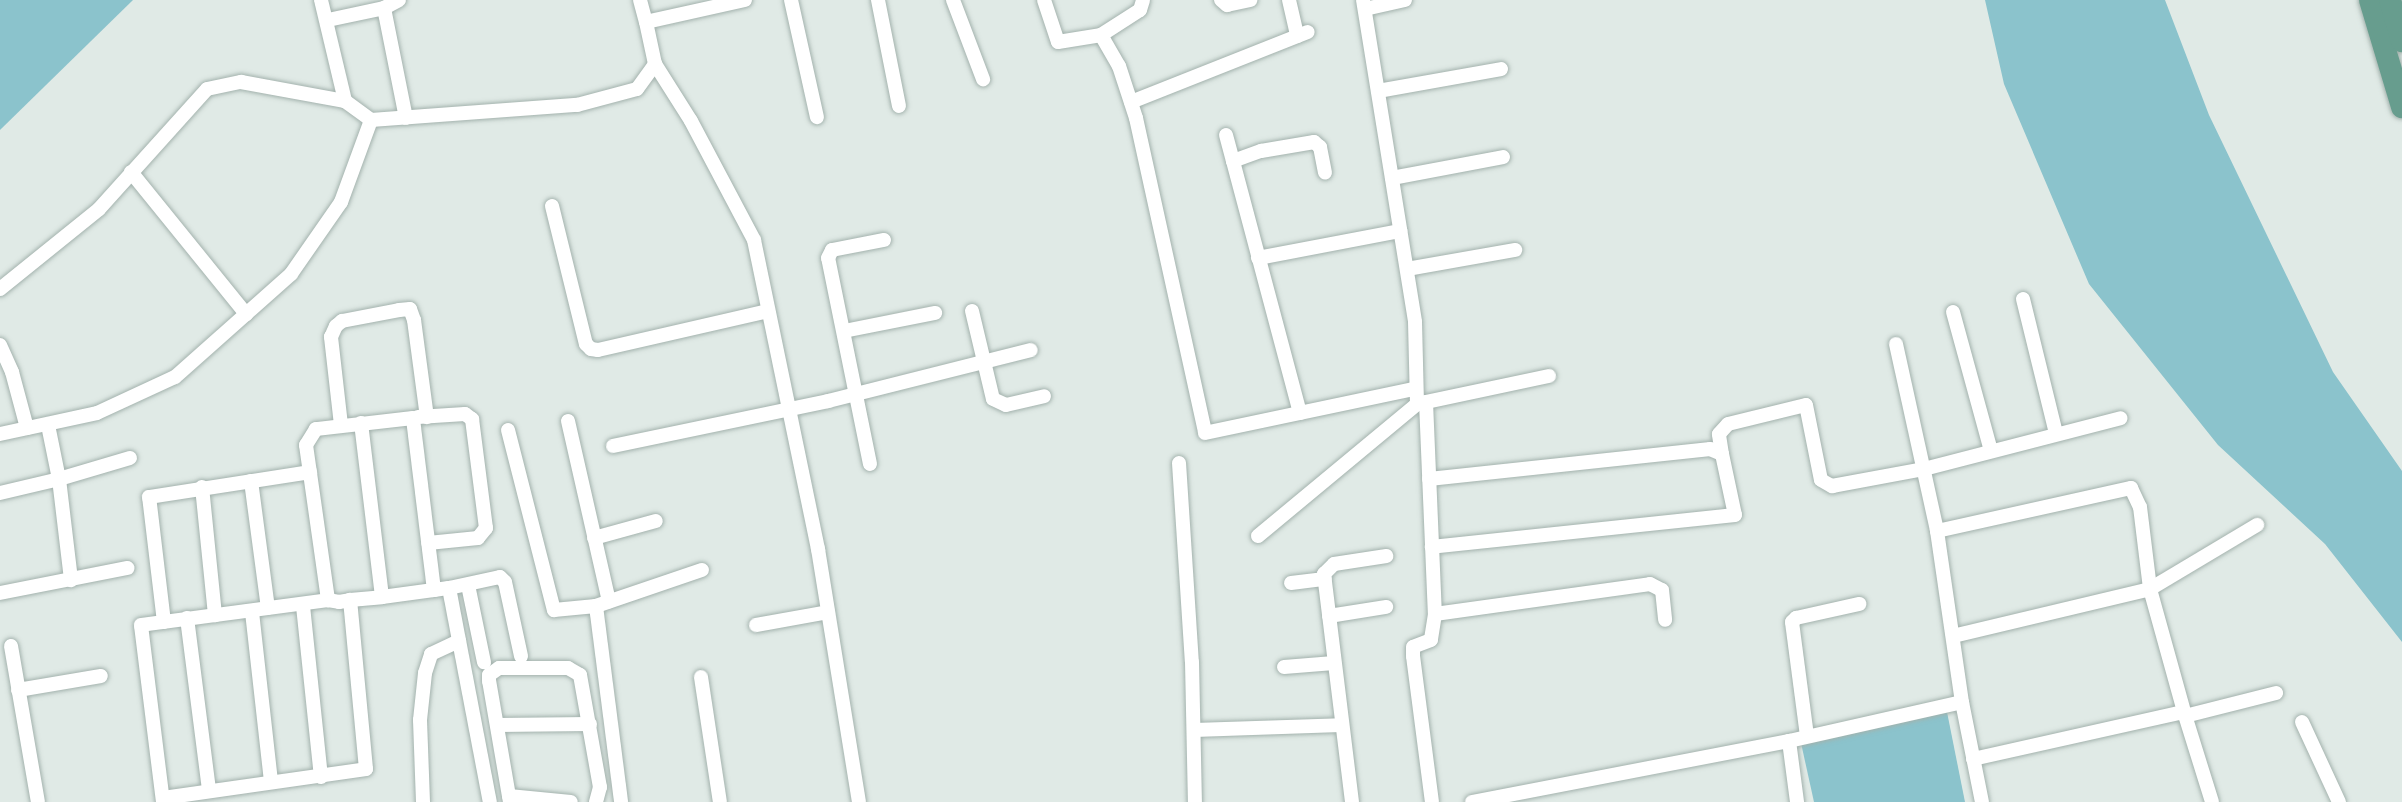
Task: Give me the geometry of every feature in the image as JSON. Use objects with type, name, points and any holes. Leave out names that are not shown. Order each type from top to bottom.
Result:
[{"type":"main road","points":[[2370,0],[2402,107]]},
{"type":"main road","points":[[2390,0],[2402,41]]},
{"type":"street","points":[[321,0],[345,101]]},
{"type":"street","points":[[328,20],[384,8],[399,0]]},
{"type":"street","points":[[640,0],[655,64],[691,121],[754,240],[828,612],[859,802]]},
{"type":"street","points":[[646,22],[745,0]]},
{"type":"street","points":[[791,0],[817,117]]},
{"type":"street","points":[[878,0],[899,106]]},
{"type":"street","points":[[953,0],[983,79]]},
{"type":"street","points":[[1044,0],[1058,42],[1101,35],[1140,10],[1143,0]]},
{"type":"street","points":[[1221,0],[1227,5],[1250,0]]},
{"type":"street","points":[[1131,102],[1303,34],[1289,0]]},
{"type":"street","points":[[1405,0],[1364,5],[1415,322],[1419,398],[1429,479],[1435,614],[1431,640],[1413,647],[1432,802]]},
{"type":"street","points":[[384,8],[406,118]]},
{"type":"street","points":[[1101,35],[1119,66],[1131,102],[1205,433],[1300,413],[1419,398],[1549,376]]},
{"type":"street","points":[[0,289],[99,209],[207,89],[241,82],[345,101],[371,120],[577,105],[637,89],[655,64]]},
{"type":"street","points":[[1378,91],[1501,69]]},
{"type":"street","points":[[0,434],[97,413],[175,377],[291,274],[341,202],[371,120]]},
{"type":"street","points":[[1226,135],[1300,413]]},
{"type":"street","points":[[1233,161],[1261,151],[1314,142],[1320,147],[1325,173]]},
{"type":"street","points":[[1392,178],[1503,157]]},
{"type":"street","points":[[131,172],[246,314]]},
{"type":"street","points":[[552,206],[586,344],[591,349],[598,350],[768,311]]},
{"type":"street","points":[[1258,258],[1400,231]]},
{"type":"street","points":[[870,464],[829,254],[832,250],[884,240]]},
{"type":"street","points":[[1407,269],[1515,250]]},
{"type":"street","points":[[2023,299],[2056,433]]},
{"type":"street","points":[[341,425],[331,337],[336,326],[342,321],[410,309],[414,320],[428,543],[459,641],[490,802]]},
{"type":"street","points":[[972,311],[993,399],[1006,405],[1044,396]]},
{"type":"street","points":[[1953,312],[1991,451]]},
{"type":"street","points":[[844,331],[935,313]]},
{"type":"street","points":[[1896,344],[1937,531],[1962,702],[1982,802]]},
{"type":"street","points":[[0,345],[12,372],[27,428]]},
{"type":"street","points":[[613,446],[1031,350]]},
{"type":"street","points":[[1258,536],[1419,398]]},
{"type":"street","points":[[1432,547],[1735,515],[1719,434],[1728,424],[1803,405],[1809,410],[1825,486],[1924,469],[2121,418]]},
{"type":"street","points":[[328,600],[310,472],[308,437],[316,429],[465,414],[472,419],[486,528],[478,538],[428,543]]},
{"type":"street","points":[[568,421],[594,538],[621,802]]},
{"type":"street","points":[[361,423],[382,597]]},
{"type":"street","points":[[48,425],[59,479],[71,580]]},
{"type":"street","points":[[508,430],[554,610],[602,603],[702,570]]},
{"type":"street","points":[[1429,479],[1710,449],[1722,454]]},
{"type":"street","points":[[0,493],[130,458]]},
{"type":"street","points":[[1179,463],[1195,802]]},
{"type":"street","points":[[164,622],[149,497],[310,472]]},
{"type":"street","points":[[251,481],[268,608]]},
{"type":"street","points":[[202,487],[215,615]]},
{"type":"street","points":[[1937,531],[2131,488],[2140,507],[2150,589],[2212,802]]},
{"type":"street","points":[[594,538],[656,521]]},
{"type":"street","points":[[1953,636],[2150,589],[2257,525]]},
{"type":"street","points":[[1352,802],[1334,663],[1326,570],[1334,564],[1386,556]]},
{"type":"street","points":[[0,593],[128,568]]},
{"type":"street","points":[[350,600],[366,769],[209,789],[163,800],[141,625],[303,606],[328,600],[442,589],[500,577],[505,582],[521,656]]},
{"type":"street","points":[[1291,583],[1325,579]]},
{"type":"street","points":[[1435,614],[1650,584],[1662,590],[1665,620]]},
{"type":"street","points":[[468,585],[484,662]]},
{"type":"street","points":[[1807,736],[1792,622],[1796,618],[1859,604]]},
{"type":"street","points":[[303,606],[321,777]]},
{"type":"street","points":[[1329,616],[1386,607]]},
{"type":"street","points":[[252,612],[271,782]]},
{"type":"street","points":[[756,625],[828,612]]},
{"type":"street","points":[[187,618],[209,789]]},
{"type":"street","points":[[423,802],[420,720],[425,673],[431,654],[459,641]]},
{"type":"street","points":[[11,646],[38,802]]},
{"type":"street","points":[[1284,667],[1334,663]]},
{"type":"street","points":[[571,802],[510,799],[489,675],[499,668],[574,670],[583,680],[600,787],[596,802]]},
{"type":"street","points":[[18,690],[101,676]]},
{"type":"street","points":[[701,677],[720,802]]},
{"type":"street","points":[[1973,759],[2276,693]]},
{"type":"street","points":[[1472,802],[1789,741],[1962,702]]},
{"type":"street","points":[[2302,722],[2339,802]]},
{"type":"street","points":[[497,725],[590,724]]},
{"type":"street","points":[[1194,730],[1341,725]]},
{"type":"street","points":[[1789,741],[1797,802]]},
{"type":"water","points":[[0,0],[133,0],[0,130]]},
{"type":"water","points":[[1985,0],[2165,0],[2209,115],[2333,372],[2402,471],[2402,642],[2325,544],[2218,445],[2089,284],[2004,84]]},
{"type":"water","points":[[1947,712],[1965,802],[1814,802],[1801,743]]}]
